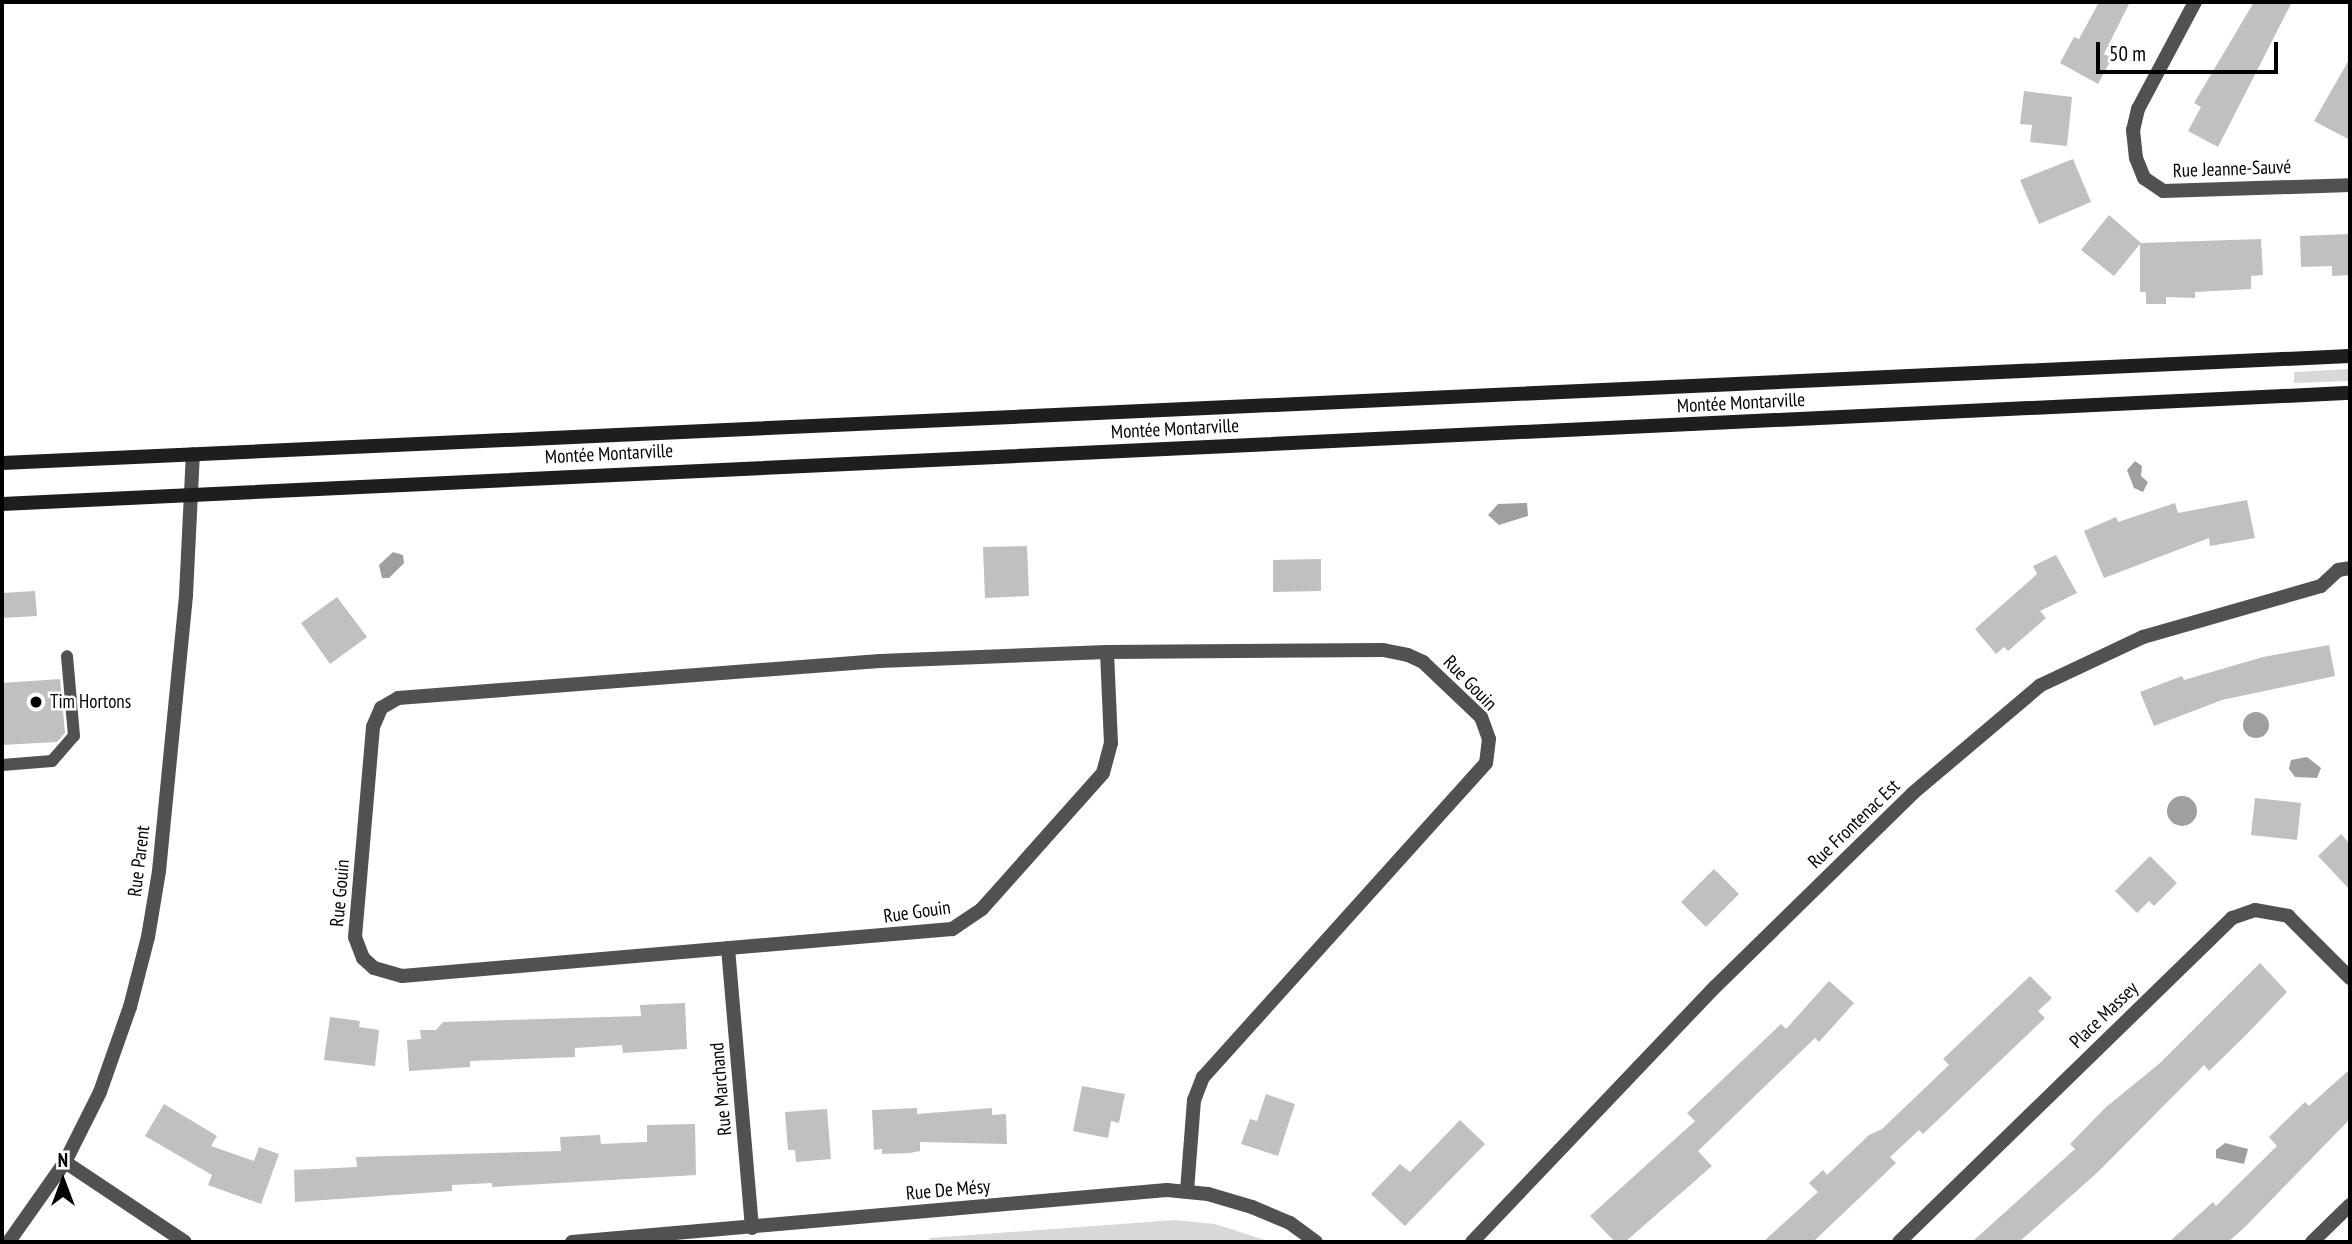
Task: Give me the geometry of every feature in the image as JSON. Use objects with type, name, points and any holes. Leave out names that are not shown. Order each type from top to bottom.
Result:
[{"type":"street","name":"Rue Jeanne-Sauvé","points":[[2195,2],[2138,109],[2133,130],[2136,158],[2144,178],[2163,191],[2350,185]]},
{"type":"street","name":"Montée Montarville","points":[[2,463],[2350,356]]},
{"type":"street","name":"Montée Montarville","points":[[2,505],[2350,393]]},
{"type":"street","name":"Rue Parent","points":[[10,1240],[65,1161],[100,1092],[130,1007],[148,937],[159,871],[194,494],[193,454]]},
{"type":"street","name":"Rue Frontenac Est","points":[[1472,1242],[1715,987],[1913,793],[2041,685],[2143,637],[2321,586],[2338,570],[2350,568]]},
{"type":"street","name":"Rue Gouin","points":[[1107,652],[1111,743],[1107,766],[968,921],[934,933],[402,976],[374,968],[363,958],[355,937],[373,727],[381,708],[409,696],[761,667],[1107,652],[1400,652],[1423,662],[1481,717],[1489,739],[1486,763],[1203,1077],[1194,1100],[1187,1190]]},
{"type":"street","name":"Place Massey","points":[[1899,1242],[2232,918],[2255,910],[2288,916],[2350,978]]},
{"type":"street","name":"Rue Marchand","points":[[728,948],[752,1228]]},
{"type":"street","points":[[65,1161],[185,1242]]},
{"type":"street","name":"Rue De Mésy","points":[[572,1242],[1187,1190],[1252,1207],[1290,1223],[1316,1242]]},
{"type":"street","points":[[2312,1242],[2350,1205]]},
{"type":"lane","points":[[2,765],[52,761],[74,736],[66,656]]},
{"type":"shaded area","points":[[2350,369],[2350,381],[2294,383],[2294,372]]},
{"type":"shaded area","points":[[2135,461],[2142,466],[2141,476],[2148,482],[2143,492],[2134,488],[2127,470]]},
{"type":"shaded area","points":[[1527,503],[1528,516],[1499,525],[1488,515],[1498,504]]},
{"type":"shaded area","points":[[393,552],[403,555],[404,563],[389,578],[382,578],[379,565]]},
{"type":"shaded area","points":[[2256,712],[2265,716],[2269,725],[2265,734],[2256,738],[2247,734],[2243,725],[2247,716]]},
{"type":"shaded area","points":[[2307,757],[2321,768],[2317,778],[2295,777],[2289,769],[2291,760]]},
{"type":"shaded area","points":[[2182,796],[2188,797],[2196,805],[2196,817],[2188,825],[2182,826],[2176,825],[2168,817],[2167,811],[2168,805],[2176,797]]},
{"type":"shaded area","points":[[2225,1143],[2248,1149],[2244,1164],[2216,1158],[2216,1150]]},
{"type":"shaded area","points":[[1175,1220],[1215,1224],[1271,1242],[930,1242],[929,1238]]},
{"type":"building","points":[[2099,2],[2130,2],[2104,54],[2112,58],[2098,84],[2060,63],[2074,37],[2079,39]]},
{"type":"building","points":[[2254,2],[2292,2],[2218,147],[2188,131],[2201,107],[2194,103]]},
{"type":"building","points":[[2350,58],[2350,140],[2314,121]]},
{"type":"building","points":[[2024,91],[2072,97],[2067,146],[2030,142],[2032,125],[2020,124]]},
{"type":"building","points":[[2073,159],[2091,202],[2039,224],[2020,180]]},
{"type":"building","points":[[2109,215],[2141,243],[2261,239],[2263,275],[2251,276],[2251,289],[2195,292],[2195,298],[2166,297],[2166,304],[2146,304],[2146,292],[2140,292],[2140,244],[2114,276],[2081,250]]},
{"type":"building","points":[[2350,234],[2350,275],[2332,276],[2332,266],[2301,267],[2300,236]]},
{"type":"building","points":[[2247,500],[2255,538],[2210,546],[2209,538],[2104,578],[2084,531],[2116,517],[2118,522],[2175,503],[2178,513]]},
{"type":"building","points":[[1027,546],[1029,596],[985,598],[983,547]]},
{"type":"building","points":[[2056,555],[2077,593],[2040,611],[2046,618],[2008,651],[2004,647],[1996,654],[1975,629],[2037,574],[2033,566]]},
{"type":"building","points":[[1321,559],[1321,591],[1273,592],[1273,560]]},
{"type":"building","points":[[35,591],[37,616],[2,618],[2,593]]},
{"type":"building","points":[[337,597],[367,637],[330,664],[301,623]]},
{"type":"building","points":[[2329,645],[2335,676],[2222,700],[2154,726],[2140,692],[2182,676],[2184,680],[2263,657]]},
{"type":"building","points":[[60,679],[65,733],[57,742],[2,745],[2,683]]},
{"type":"building","points":[[2255,798],[2301,803],[2297,840],[2251,835]]},
{"type":"building","points":[[2341,834],[2350,844],[2350,890],[2318,856]]},
{"type":"building","points":[[2150,856],[2177,883],[2154,906],[2149,901],[2137,913],[2115,891]]},
{"type":"building","points":[[1714,869],[1739,894],[1706,927],[1681,902]]},
{"type":"building","points":[[2260,963],[2287,992],[2209,1071],[2204,1065],[2098,1172],[2019,1242],[1972,1242],[2075,1149],[2070,1144],[2105,1108],[2160,1063]]},
{"type":"building","points":[[2030,976],[2052,998],[2038,1011],[2045,1018],[1923,1134],[1919,1130],[1890,1157],[1896,1163],[1813,1242],[1763,1242],[1818,1192],[1809,1183],[1823,1170],[1827,1175],[1869,1135],[1882,1129],[1949,1065],[1943,1059]]},
{"type":"building","points":[[1829,981],[1854,1003],[1819,1042],[1815,1038],[1698,1151],[1712,1166],[1625,1242],[1615,1242],[1590,1216],[1695,1121],[1687,1113],[1781,1024],[1786,1029]]},
{"type":"building","points":[[685,1003],[687,1049],[623,1053],[622,1045],[575,1048],[575,1057],[470,1061],[470,1067],[409,1071],[407,1040],[421,1039],[420,1030],[436,1030],[443,1022],[641,1016],[640,1005]]},
{"type":"building","points":[[330,1017],[360,1021],[359,1027],[379,1030],[375,1066],[324,1060]]},
{"type":"building","points":[[2350,1069],[2350,1119],[2245,1227],[2228,1242],[2169,1242],[2213,1202],[2216,1206],[2277,1146],[2269,1137],[2305,1102],[2309,1106]]},
{"type":"building","points":[[1082,1086],[1125,1094],[1119,1123],[1111,1121],[1108,1138],[1073,1131]]},
{"type":"building","points":[[1266,1094],[1295,1104],[1278,1156],[1241,1144],[1250,1119],[1257,1121]]},
{"type":"building","points":[[164,1104],[217,1136],[211,1146],[254,1161],[259,1147],[279,1154],[261,1204],[208,1185],[212,1175],[145,1136]]},
{"type":"building","points":[[917,1108],[917,1114],[992,1108],[992,1115],[1006,1114],[1007,1144],[920,1142],[920,1151],[910,1153],[882,1154],[882,1149],[874,1150],[872,1110]]},
{"type":"building","points":[[827,1109],[831,1159],[796,1162],[795,1150],[788,1150],[785,1112]]},
{"type":"building","points":[[1460,1120],[1485,1144],[1405,1226],[1371,1194],[1400,1164],[1410,1172]]},
{"type":"building","points":[[695,1124],[696,1175],[492,1187],[492,1183],[452,1185],[452,1191],[295,1202],[294,1170],[357,1167],[356,1157],[561,1151],[560,1137],[600,1135],[601,1144],[647,1142],[647,1125]]},
{"type":"place","name":"Tim Hortons","points":[[36,702]]}]
